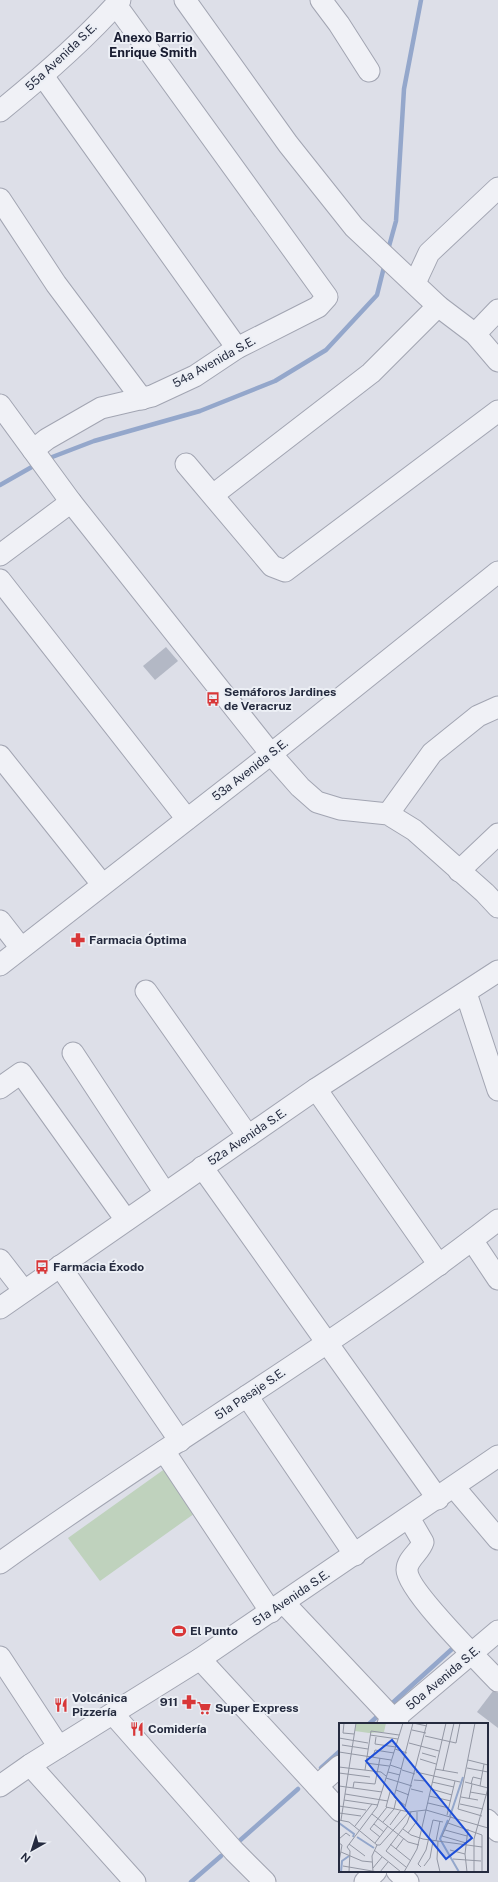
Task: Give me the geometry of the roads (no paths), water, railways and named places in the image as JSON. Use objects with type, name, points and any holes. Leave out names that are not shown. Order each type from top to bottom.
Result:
[{"type":"street","points":[[185,0],[288,144],[354,227],[438,306],[475,334],[498,361]]},
{"type":"street","points":[[321,0],[339,24],[369,71]]},
{"type":"street","name":"55a Avenida S.E.","points":[[0,111],[43,76],[118,2]]},
{"type":"street","name":"54a Avenida S.E.","points":[[39,458],[47,439],[101,408],[142,399],[195,376],[237,348],[318,307],[327,297],[118,2]]},
{"type":"street","points":[[43,76],[237,348]]},
{"type":"street","points":[[412,280],[429,253],[498,188]]},
{"type":"street","points":[[0,199],[56,284],[142,399]]},
{"type":"street","points":[[213,495],[371,373],[438,306]]},
{"type":"street","points":[[475,334],[498,310]]},
{"type":"street","points":[[0,405],[72,502],[271,754],[300,787],[317,802],[340,809],[388,814],[414,830],[459,871],[494,900]]},
{"type":"street","points":[[186,464],[272,566],[285,571],[498,411]]},
{"type":"street","points":[[0,555],[72,502]]},
{"type":"street","name":"53a Avenida S.E.","points":[[0,965],[102,884],[271,754],[498,572]]},
{"type":"street","points":[[0,580],[187,819]]},
{"type":"street","points":[[388,814],[432,753],[478,716],[498,707]]},
{"type":"street","points":[[0,756],[102,884]]},
{"type":"street","points":[[459,871],[498,834]]},
{"type":"street","points":[[0,921],[21,948]]},
{"type":"street","name":"52a Avenida S.E.","points":[[0,1308],[316,1089],[498,971]]},
{"type":"street","points":[[146,991],[248,1136]]},
{"type":"street","points":[[466,993],[498,1090]]},
{"type":"street","points":[[73,1053],[165,1193]]},
{"type":"street","points":[[0,1088],[21,1073],[126,1220]]},
{"type":"street","points":[[316,1089],[438,1265]]},
{"type":"street","points":[[202,1167],[328,1341],[446,1493],[498,1540]]},
{"type":"street","name":"51a Pasaje S.E.","points":[[0,1563],[47,1529],[328,1341],[438,1265],[498,1220]]},
{"type":"street","points":[[472,1240],[498,1279]]},
{"type":"street","points":[[0,1260],[24,1291]]},
{"type":"street","points":[[60,1266],[172,1446],[277,1607],[390,1718]]},
{"type":"street","points":[[246,1396],[355,1555]]},
{"type":"street","name":"51a Avenida S.E.","points":[[0,1786],[30,1765],[200,1659],[355,1555],[498,1456]]},
{"type":"street","points":[[409,1518],[423,1542],[421,1549],[410,1562],[407,1571],[411,1581],[435,1613],[498,1681]]},
{"type":"street","name":"50a Avenida S.E.","points":[[390,1718],[498,1632]]},
{"type":"street","points":[[0,1657],[59,1747]]},
{"type":"street","points":[[200,1659],[339,1810]]},
{"type":"street","points":[[113,1714],[234,1851],[265,1882]]},
{"type":"street","points":[[30,1765],[135,1882]]},
{"type":"street","points":[[317,1786],[339,1767]]},
{"type":"street","points":[[488,1821],[498,1831]]},
{"type":"street","points":[[365,1882],[375,1872]]},
{"type":"street","points":[[398,1872],[408,1882]]},
{"type":"waterway","points":[[388,250],[396,221],[404,89],[421,0]]},
{"type":"waterway","points":[[47,459],[94,441],[200,411],[275,381],[326,350],[377,295],[385,263]]},
{"type":"waterway","points":[[0,485],[37,464]]},
{"type":"waterway","points":[[388,1707],[452,1649]]},
{"type":"waterway","points":[[370,1723],[381,1713]]},
{"type":"waterway","points":[[321,1768],[339,1752]]},
{"type":"waterway","points":[[237,1843],[298,1789]]},
{"type":"waterway","points":[[191,1882],[221,1856]]},
{"type":"place","name":"Semáforos Jardines de Veracruz","points":[[213,699]]},
{"type":"place","name":"Farmacia Óptima","points":[[78,940]]},
{"type":"place","name":"Farmacia Éxodo","points":[[42,1267]]},
{"type":"place","name":"El Punto","points":[[179,1631]]},
{"type":"place","name":"911","points":[[189,1702]]},
{"type":"place","name":"Volcánica Pizzería","points":[[61,1705]]},
{"type":"place","name":"Super Express","points":[[204,1708]]},
{"type":"place","name":"Comidería","points":[[137,1729]]},
{"type":"district","name":"Anexo Barrio Enrique Smith","points":[[153,44]]}]
